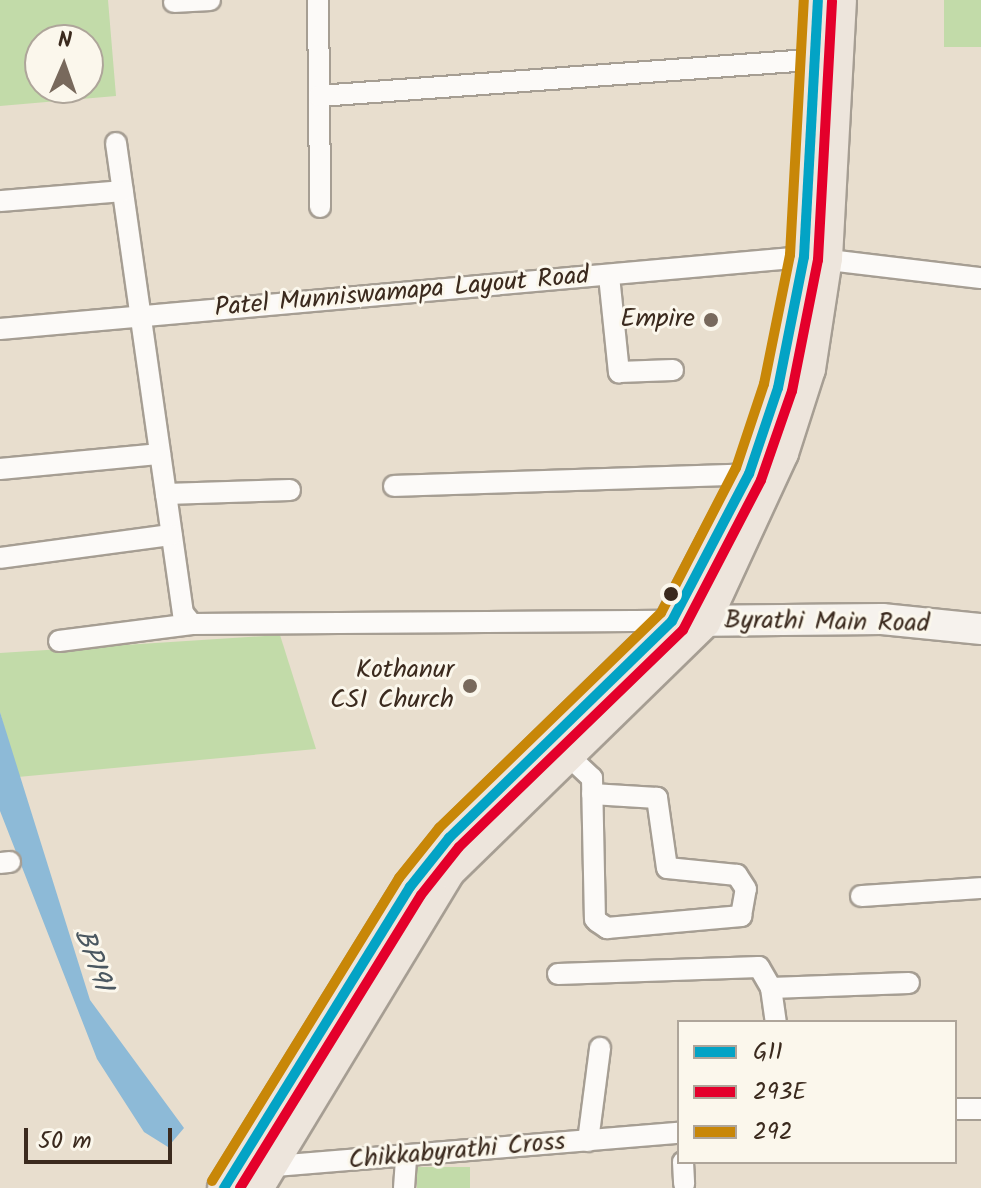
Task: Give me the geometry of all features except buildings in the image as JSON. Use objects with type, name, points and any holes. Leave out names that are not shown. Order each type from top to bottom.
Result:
[{"type":"main road","points":[[688,621],[749,474],[782,374],[815,257],[813,60],[818,0]]},
{"type":"main road","points":[[246,1178],[410,887],[449,838],[559,748],[688,621],[782,453],[809,369],[815,257],[840,0]]},
{"type":"main road","name":"Byrathi Main Road","points":[[688,621],[882,619],[981,629]]},
{"type":"street","points":[[174,2],[210,0]]},
{"type":"street","points":[[318,0],[320,207]]},
{"type":"street","points":[[319,96],[813,60]]},
{"type":"street","points":[[116,143],[137,314],[183,613],[192,624]]},
{"type":"street","points":[[0,201],[123,191]]},
{"type":"street","name":"Patel Munniswamapa Layout Road","points":[[0,329],[137,314],[815,257],[981,278]]},
{"type":"street","points":[[609,276],[619,372],[673,370]]},
{"type":"street","points":[[0,469],[160,454]]},
{"type":"street","points":[[394,486],[749,474]]},
{"type":"street","points":[[166,494],[290,490]]},
{"type":"street","points":[[0,558],[171,535]]},
{"type":"street","points":[[59,641],[192,624],[688,621]]},
{"type":"street","points":[[559,748],[587,770],[592,794],[598,922],[607,928],[741,916],[746,889],[737,875],[667,868],[657,798],[592,794]]},
{"type":"street","points":[[861,896],[981,888]]},
{"type":"street","points":[[558,974],[759,967],[771,988],[776,1020]]},
{"type":"street","points":[[771,988],[909,983]]},
{"type":"street","points":[[588,1141],[600,1048]]},
{"type":"street","points":[[957,1109],[981,1109]]},
{"type":"street","name":"Chikkabyrathi Cross","points":[[246,1178],[406,1158],[677,1133]]},
{"type":"street","points":[[404,1188],[406,1158]]},
{"type":"street","points":[[683,1164],[684,1184]]},
{"type":"green space","points":[[0,0],[108,0],[116,96],[104,97],[104,24],[24,24],[24,104],[0,106]]},
{"type":"green space","points":[[944,0],[981,0],[981,47],[944,47]]},
{"type":"green space","points":[[280,635],[316,749],[18,777],[0,712],[0,653]]},
{"type":"green space","points":[[417,1167],[470,1167],[470,1188],[417,1188]]},
{"type":"water","points":[[0,712],[90,1000],[184,1128],[168,1147],[144,1132],[97,1059],[0,811]]},
{"type":"transit line","name":"292","points":[[212,1181],[399,878],[439,828],[661,613],[736,468],[764,384],[790,255],[804,0]]},
{"type":"transit line","name":"G11","points":[[224,1188],[410,887],[449,838],[672,621],[749,474],[778,388],[804,257],[818,0]]},
{"type":"transit line","name":"293E","points":[[240,1188],[421,895],[459,847],[683,630],[761,480],[792,391],[818,260],[832,1]]},
{"type":"place","name":"Empire","points":[[711,320]]},
{"type":"place","name":"Kothanur CSI Church","points":[[470,686]]},
{"type":"water label","name":"BP191","points":[[92,960]]}]
